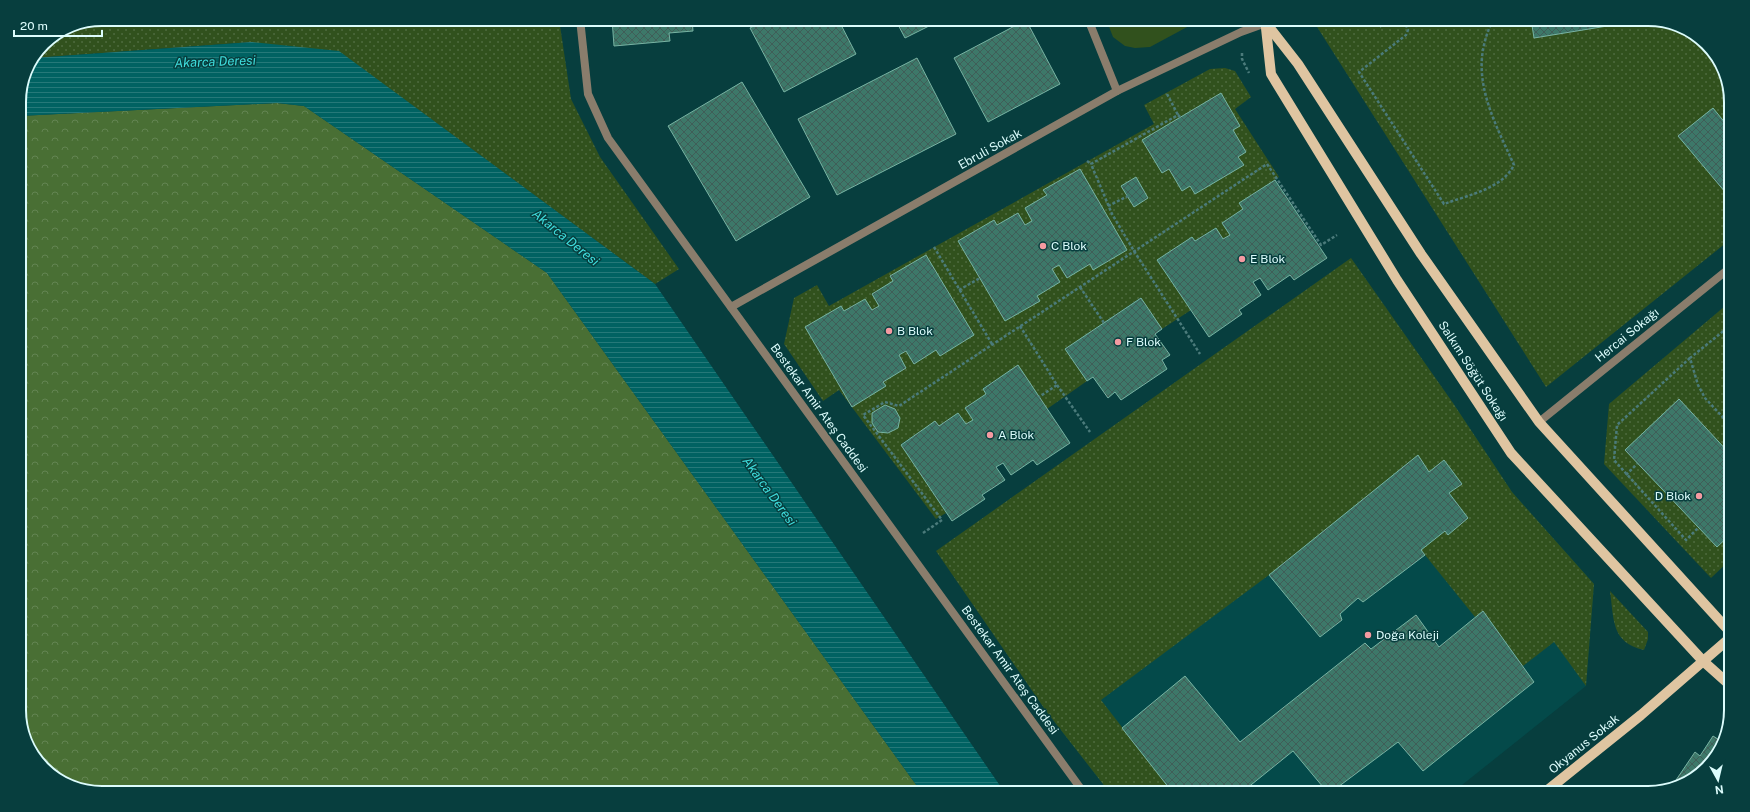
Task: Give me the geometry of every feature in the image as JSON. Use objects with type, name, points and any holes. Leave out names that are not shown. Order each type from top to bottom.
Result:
[{"type":"main road","name":"Salkım Söğüt Sokağı","points":[[1266,26],[1271,74],[1397,280],[1511,453],[1703,661],[1724,680]]},
{"type":"main road","name":"Salkım Söğüt Sokağı","points":[[1270,26],[1298,64],[1421,254],[1539,422],[1724,625]]},
{"type":"main road","name":"Okyanus Sokak","points":[[1553,786],[1641,715],[1724,643]]},
{"type":"street","name":"Bestekar Amir Ateş Caddesi","points":[[581,26],[588,94],[608,138],[1079,786]]},
{"type":"street","points":[[1091,26],[1117,91]]},
{"type":"street","name":"Ebruli Sokak","points":[[731,307],[1117,91],[1255,26]]},
{"type":"street","name":"Hercai Sokağı","points":[[1539,422],[1724,273]]},
{"type":"path","points":[[1406,26],[1408,30],[1406,35],[1359,72],[1444,204],[1494,185],[1510,174],[1514,165],[1491,113],[1484,88],[1482,66],[1483,47],[1490,26]]},
{"type":"path","points":[[1090,164],[1179,116],[1167,94]]},
{"type":"path","points":[[1088,161],[1108,206],[1134,251],[1200,354]]},
{"type":"path","points":[[924,533],[942,520],[863,415],[885,402],[899,406],[1267,164],[1321,245],[1337,235]]},
{"type":"path","points":[[1108,206],[1128,196]]},
{"type":"path","points":[[934,247],[992,344]]},
{"type":"path","points":[[960,290],[980,278]]},
{"type":"path","points":[[1080,287],[1104,323]]},
{"type":"path","points":[[1020,326],[1057,385],[1090,432]]},
{"type":"path","points":[[1698,528],[1686,540],[1614,460],[1617,425],[1690,358],[1724,331]]},
{"type":"path","points":[[1690,358],[1698,385],[1705,398],[1724,418]]},
{"type":"path","points":[[1039,396],[1057,385]]},
{"type":"path","points":[[1626,474],[1637,464]]},
{"type":"shaded area","name":"Doğa Koleji","points":[[1453,403],[1512,492],[1594,584],[1586,686],[1461,786],[1105,786],[1046,711]]},
{"type":"green space","points":[[97,26],[560,26],[571,99],[600,157],[679,269],[655,284],[394,92],[252,42],[41,57],[48,48],[68,34],[87,27]]},
{"type":"green space","points":[[1109,26],[1189,26],[1150,47],[1135,48],[1125,46],[1113,37]]},
{"type":"green space","points":[[1316,26],[1653,26],[1663,27],[1686,36],[1698,45],[1711,60],[1720,78],[1724,97],[1724,245],[1546,387]]},
{"type":"green space","points":[[1225,68],[1235,71],[1251,97],[1235,109],[1279,177],[1240,203],[1243,209],[1222,223],[1230,235],[1223,239],[1215,228],[1195,241],[1192,237],[1157,260],[1191,310],[1162,329],[1140,298],[1065,349],[1087,381],[1047,409],[1018,366],[983,388],[986,394],[965,408],[973,420],[966,424],[958,413],[939,426],[935,422],[901,444],[946,513],[936,519],[839,390],[823,401],[784,344],[794,298],[817,285],[829,306],[1154,124],[1144,105],[1210,69]]},
{"type":"green space","points":[[277,103],[304,106],[547,273],[917,786],[102,786],[87,785],[78,782],[64,776],[52,767],[34,744],[27,725],[26,715],[26,116]]},
{"type":"green space","points":[[1351,258],[1453,403],[1512,492],[1594,584],[1586,686],[1554,642],[1523,666],[1483,611],[1475,617],[1421,550],[1445,531],[1448,534],[1468,518],[1449,493],[1462,484],[1444,460],[1429,472],[1417,456],[1269,575],[1101,700],[1168,786],[1105,786],[1046,711],[936,551]]},
{"type":"green space","points":[[1724,307],[1724,566],[1711,578],[1604,464],[1609,404]]},
{"type":"green space","points":[[1610,591],[1648,632],[1648,639],[1644,650],[1633,647],[1625,642],[1620,636],[1614,620]]},
{"type":"water","name":"Akarca Deresi","points":[[252,42],[339,51],[655,284],[1000,786],[917,786],[547,273],[304,106],[277,103],[26,116],[26,97],[29,82],[36,64],[41,57]]},
{"type":"building","points":[[613,26],[693,26],[693,31],[669,33],[670,41],[614,46]]},
{"type":"building","points":[[754,26],[842,26],[856,54],[784,92],[750,28]]},
{"type":"building","points":[[899,26],[929,26],[905,38]]},
{"type":"building","points":[[1015,26],[1029,26],[1060,84],[988,122],[954,58]]},
{"type":"building","points":[[1532,26],[1607,26],[1534,38]]},
{"type":"building","points":[[917,58],[956,134],[837,195],[798,119]]},
{"type":"building","points":[[742,82],[810,197],[736,241],[668,126]]},
{"type":"building","points":[[1221,93],[1240,126],[1233,130],[1246,152],[1238,157],[1244,165],[1195,194],[1190,186],[1182,191],[1169,169],[1162,173],[1142,140]]},
{"type":"building","points":[[1713,108],[1724,121],[1724,191],[1678,136]]},
{"type":"building","name":"C Blok","points":[[1080,169],[1127,250],[1093,270],[1090,264],[1067,278],[1059,265],[1052,269],[1060,282],[1037,296],[1040,301],[1005,321],[958,241],[994,220],[997,225],[1018,213],[1025,225],[1032,221],[1025,208],[1047,195],[1043,190]]},
{"type":"building","points":[[1136,177],[1148,198],[1134,207],[1121,186]]},
{"type":"building","name":"E Blok","points":[[1275,180],[1327,258],[1294,280],[1290,275],[1268,290],[1260,278],[1253,282],[1261,295],[1239,310],[1242,314],[1209,337],[1157,260],[1192,237],[1195,241],[1216,228],[1223,239],[1230,235],[1222,223],[1243,209],[1239,203]]},
{"type":"building","name":"B Blok","points":[[926,255],[974,335],[940,356],[936,350],[914,364],[906,351],[899,355],[906,368],[883,382],[886,386],[852,407],[805,327],[841,306],[844,311],[865,299],[872,310],[879,306],[872,294],[893,281],[890,276]]},
{"type":"building","name":"F Blok","points":[[1141,298],[1162,329],[1155,334],[1170,355],[1162,360],[1167,369],[1121,400],[1115,392],[1108,398],[1093,377],[1087,381],[1065,349]]},
{"type":"building","name":"A Blok","points":[[1018,365],[1070,443],[1037,465],[1033,460],[1011,475],[1003,463],[996,467],[1005,480],[982,495],[985,499],[952,521],[901,445],[935,421],[939,426],[958,413],[966,424],[973,420],[965,408],[986,394],[983,389]]},
{"type":"building","name":"D Blok","points":[[1679,399],[1724,447],[1724,540],[1717,547],[1625,450]]},
{"type":"building","points":[[885,405],[895,409],[900,418],[898,428],[888,433],[878,432],[872,423],[872,413]]},
{"type":"building","points":[[1418,455],[1429,472],[1444,460],[1462,484],[1449,493],[1468,518],[1448,535],[1445,531],[1421,550],[1425,555],[1363,602],[1358,598],[1340,614],[1342,620],[1320,637],[1269,575]]},
{"type":"building","name":"Doğa Koleji","points":[[1483,611],[1534,682],[1423,771],[1398,742],[1339,786],[1322,786],[1293,751],[1250,786],[1168,786],[1122,728],[1185,676],[1240,742],[1365,643],[1371,649],[1416,615],[1439,647]]},
{"type":"building","points":[[1713,736],[1718,739],[1705,760],[1698,760],[1698,767],[1676,781],[1695,752],[1700,756]]},
{"type":"place","name":"C Blok","points":[[1043,246]]},
{"type":"place","name":"E Blok","points":[[1242,259]]},
{"type":"place","name":"B Blok","points":[[889,331]]},
{"type":"place","name":"F Blok","points":[[1118,342]]},
{"type":"place","name":"A Blok","points":[[990,435]]},
{"type":"place","name":"D Blok","points":[[1699,496]]},
{"type":"place","name":"Doğa Koleji","points":[[1368,635]]}]
